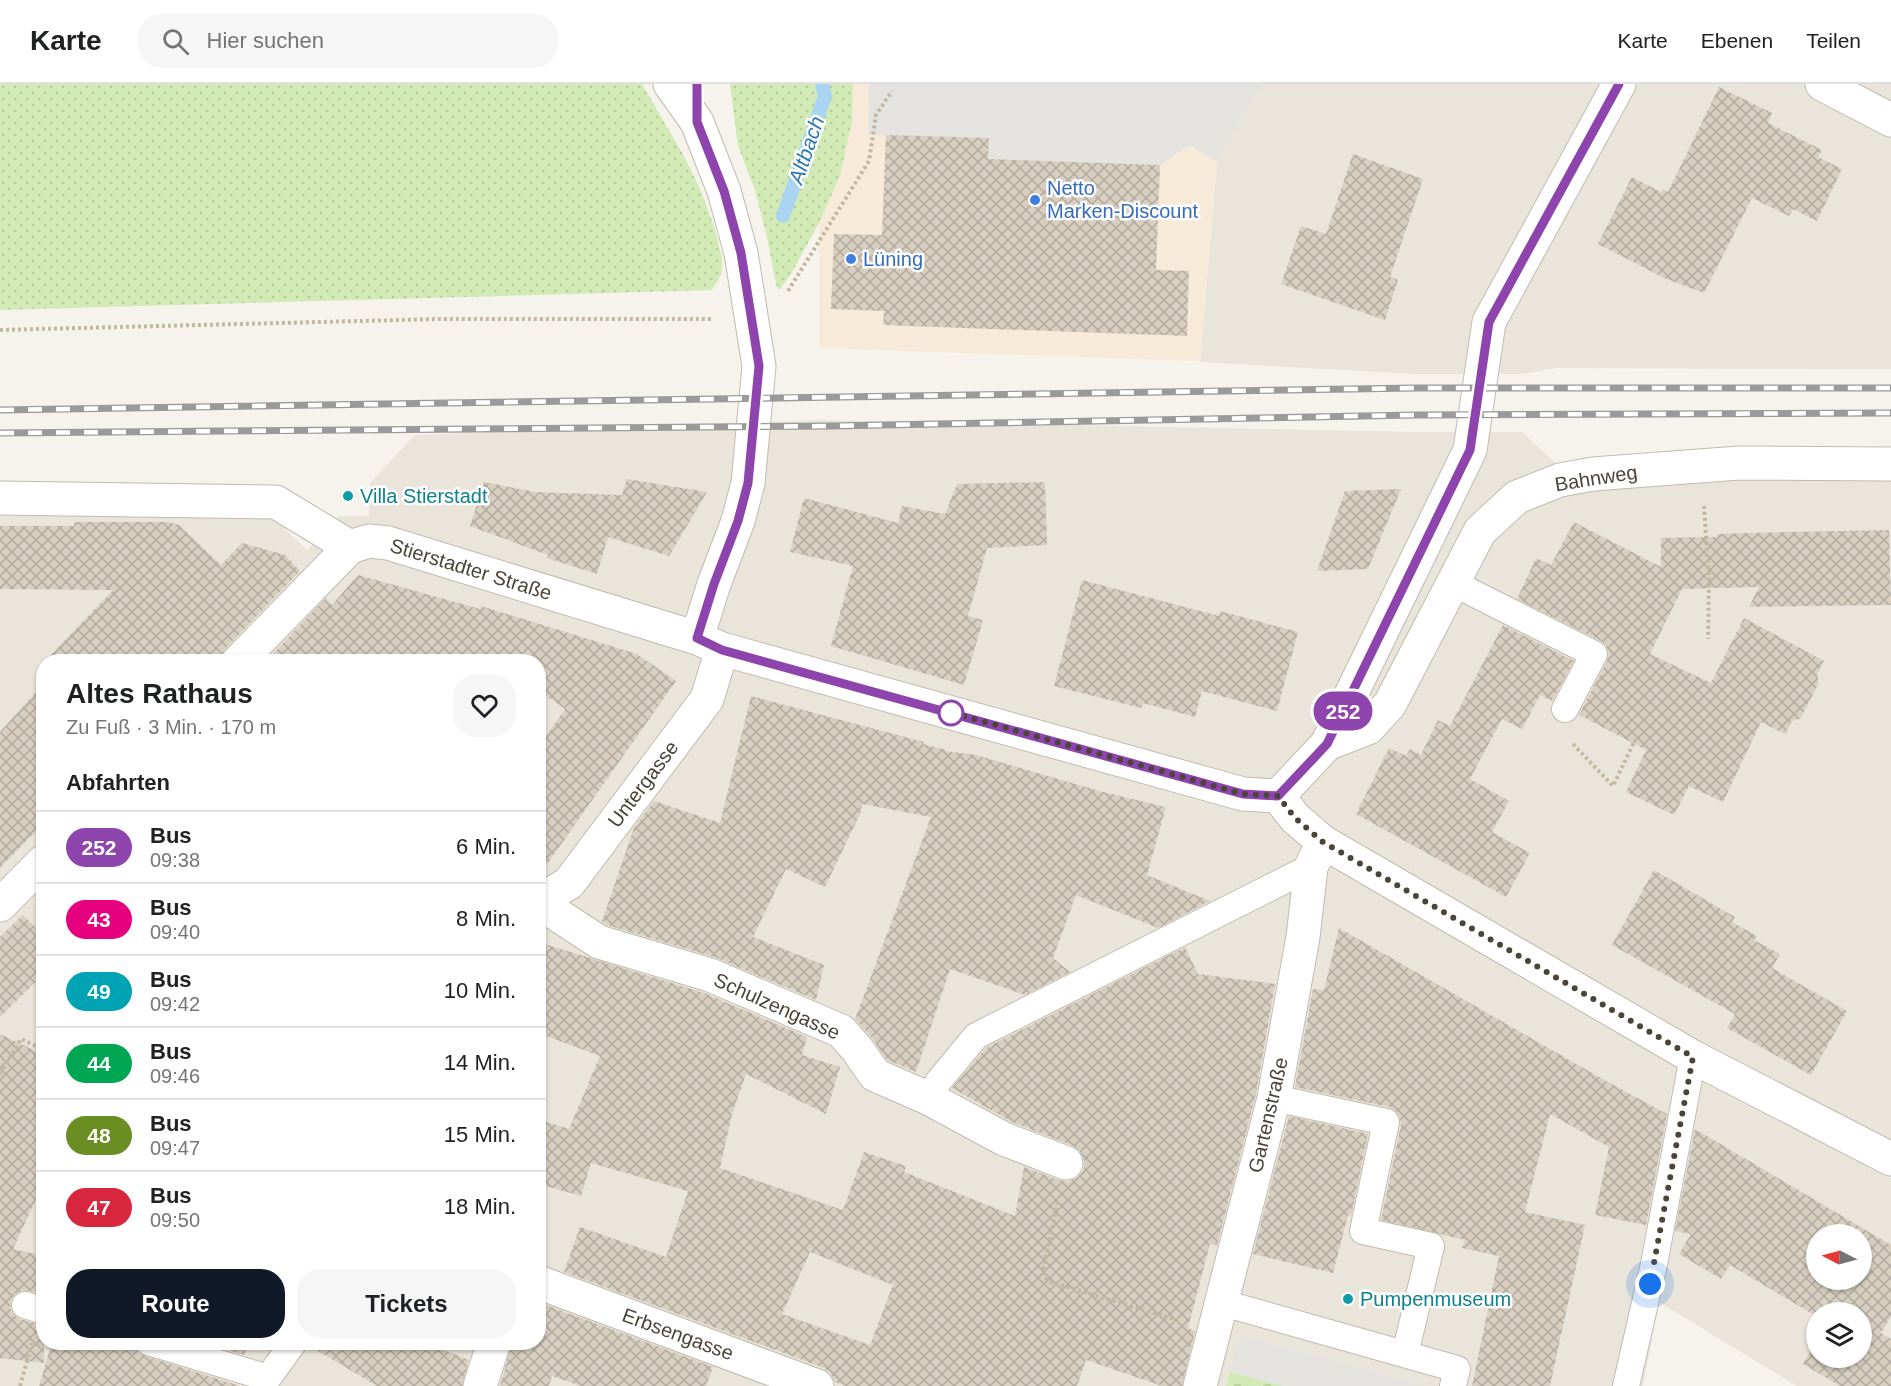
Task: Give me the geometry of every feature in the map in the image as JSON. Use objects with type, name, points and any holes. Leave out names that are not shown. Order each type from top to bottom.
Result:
[{"type":"street","points":[[670,84],[697,122],[724,191],[741,253],[759,366],[748,483],[738,521],[714,584],[710,644]]},
{"type":"street","points":[[696,84],[697,122]]},
{"type":"street","points":[[1619,84],[1489,322],[1470,450],[1327,744],[1278,796],[1295,818],[1317,855],[1693,1057],[1891,1159]]},
{"type":"street","points":[[1822,84],[1891,120]]},
{"type":"street","name":"Bahnweg","points":[[1327,744],[1368,728],[1390,704],[1480,531],[1517,497],[1560,480],[1593,474],[1739,463],[1891,464]]},
{"type":"street","points":[[0,498],[276,502],[350,547],[246,654]]},
{"type":"street","name":"Stierstadter Straße","points":[[350,547],[369,541],[388,543],[710,644],[1243,794],[1278,796]]},
{"type":"street","name":"Untergasse","points":[[546,897],[568,883],[707,699],[710,644]]},
{"type":"street","name":"Gartenstraße","points":[[1200,1386],[1274,1098],[1317,855]]},
{"type":"street","points":[[0,905],[36,869]]},
{"type":"street","name":"Schulzengasse","points":[[546,907],[599,942],[710,975],[841,1031],[875,1075],[930,1099],[1004,1139],[1066,1163]]},
{"type":"street","name":"Erbsengasse","points":[[546,1285],[817,1386]]},
{"type":"street","points":[[480,1386],[491,1350]]},
{"type":"lane","points":[[1453,583],[1594,654],[1565,709]]},
{"type":"lane","points":[[930,1099],[938,1082],[976,1036],[1317,855]]},
{"type":"lane","points":[[1626,1386],[1654,1264],[1693,1057]]},
{"type":"lane","points":[[1274,1098],[1386,1122],[1363,1231],[1431,1246],[1405,1354]]},
{"type":"lane","points":[[1219,1317],[1405,1354],[1457,1369],[1453,1386]]},
{"type":"lane","points":[[176,1350],[268,1378],[288,1350]]},
{"type":"path","points":[[0,330],[439,319],[753,319],[784,298],[869,161],[876,115],[892,91]]},
{"type":"path","points":[[1705,466],[1704,503],[1709,583],[1708,639]]},
{"type":"path","points":[[1565,709],[1558,728],[1613,786],[1635,740]]},
{"type":"path","points":[[0,1074],[21,1039],[36,1046]]},
{"type":"path","points":[[1066,1163],[1043,1271],[1047,1281],[1219,1317]]},
{"type":"path","points":[[20,1386],[36,1309]]},
{"type":"shaded area","points":[[853,84],[1263,84],[1217,162],[1200,361],[819,348],[819,223],[840,176],[847,149],[852,122]]},
{"type":"shaded area","points":[[869,84],[1263,84],[1217,162],[1190,145],[1160,165],[988,159],[989,138],[868,135]]},
{"type":"shaded area","points":[[1263,84],[1891,84],[1891,369],[1556,368],[1522,374],[1416,374],[1200,362],[1217,162]]},
{"type":"shaded area","points":[[822,420],[1416,432],[1522,432],[1566,473],[1891,475],[1891,1386],[1797,1386],[1659,1302],[1643,1386],[0,1386],[0,494],[253,498],[307,550],[339,516],[369,516],[370,483],[415,435]]},
{"type":"shaded area","points":[[1240,1335],[1420,1384],[1420,1386],[1283,1386],[1230,1372]]},
{"type":"green space","points":[[0,84],[642,84],[684,156],[701,191],[722,257],[721,275],[712,290],[0,310]]},
{"type":"green space","points":[[730,84],[853,84],[852,122],[840,176],[819,223],[791,274],[780,289],[776,284],[755,190],[738,146]]},
{"type":"green space","points":[[1230,1372],[1283,1386],[1226,1386]]},
{"type":"building","points":[[1719,87],[1772,113],[1768,123],[1822,150],[1818,157],[1842,169],[1817,221],[1793,209],[1789,216],[1752,198],[1704,293],[1664,278],[1598,244],[1632,177],[1661,192],[1663,189],[1668,192]]},
{"type":"building","points":[[886,135],[989,138],[988,159],[1160,165],[1156,270],[1189,271],[1187,336],[883,325],[884,311],[831,309],[834,234],[882,235]]},
{"type":"building","points":[[1353,154],[1423,179],[1390,277],[1398,280],[1385,320],[1281,284],[1301,226],[1326,234]]},
{"type":"building","points":[[627,479],[707,492],[669,556],[608,537],[597,574],[547,558],[548,555],[470,526],[484,482],[535,492],[622,495]]},
{"type":"building","points":[[1045,482],[1047,545],[987,548],[968,616],[983,620],[964,685],[831,646],[853,566],[790,552],[804,498],[898,523],[902,506],[945,514],[957,484]]},
{"type":"building","points":[[1401,489],[1368,569],[1317,571],[1345,491]]},
{"type":"building","points":[[74,522],[168,522],[179,525],[221,565],[242,543],[285,555],[300,571],[225,649],[223,654],[52,654],[113,590],[0,589],[0,526],[74,526]]},
{"type":"building","points":[[1574,522],[1661,567],[1661,538],[1717,537],[1717,534],[1889,530],[1891,605],[1749,607],[1759,587],[1682,589],[1650,654],[1711,683],[1744,618],[1824,661],[1817,674],[1819,683],[1800,719],[1792,721],[1785,734],[1761,722],[1723,802],[1689,786],[1674,815],[1626,792],[1646,750],[1579,715],[1607,661],[1609,653],[1606,645],[1517,599],[1536,558],[1551,565]]},
{"type":"building","points":[[358,575],[480,609],[481,606],[637,654],[676,681],[546,866],[546,736],[565,709],[546,696],[546,654],[273,654],[326,598],[332,605]]},
{"type":"building","points":[[1082,580],[1219,616],[1220,611],[1298,632],[1277,711],[1202,691],[1195,717],[1143,703],[1141,708],[1054,686]]},
{"type":"building","points":[[1503,625],[1574,661],[1552,701],[1540,695],[1522,729],[1502,719],[1470,779],[1509,801],[1492,832],[1530,853],[1506,897],[1356,814],[1389,748],[1406,756],[1410,749],[1421,755],[1438,720],[1450,726]]},
{"type":"building","points":[[36,692],[36,831],[0,868],[0,732]]},
{"type":"building","points":[[751,696],[924,742],[923,744],[945,751],[976,755],[1103,792],[1166,807],[1147,875],[1210,901],[1158,928],[1076,895],[1053,958],[1070,972],[1025,995],[950,969],[916,1072],[887,1060],[855,1019],[931,817],[862,804],[860,814],[825,887],[786,869],[753,937],[824,965],[816,1000],[717,958],[607,925],[602,921],[634,828],[654,801],[720,823]]},
{"type":"building","points":[[1654,870],[1735,917],[1732,922],[1757,936],[1754,940],[1780,954],[1772,968],[1847,1011],[1811,1075],[1727,1028],[1735,1014],[1612,945]]},
{"type":"building","points":[[23,915],[36,928],[36,982],[0,1017],[0,937]]},
{"type":"building","points":[[1339,928],[1667,1114],[1646,1225],[1595,1215],[1609,1147],[1550,1114],[1525,1212],[1585,1225],[1550,1386],[1472,1386],[1499,1256],[1462,1248],[1465,1240],[1381,1220],[1401,1125],[1396,1111],[1389,1107],[1295,1087],[1313,989],[1324,990]]},
{"type":"building","points":[[546,944],[704,993],[807,1037],[802,1055],[840,1067],[826,1114],[746,1074],[732,1114],[720,1168],[843,1210],[864,1152],[906,1166],[904,1172],[1015,1216],[1024,1167],[1068,1182],[1078,1177],[1084,1169],[1084,1160],[1080,1151],[1073,1146],[1012,1122],[952,1088],[986,1048],[1185,947],[1198,974],[1275,984],[1256,1094],[1217,1245],[1210,1244],[1188,1328],[1195,1331],[1182,1386],[1162,1386],[1086,1360],[1077,1386],[846,1386],[835,1382],[824,1368],[564,1272],[580,1227],[666,1257],[688,1191],[591,1163],[581,1196],[546,1186],[546,1122],[569,1129],[600,1056],[546,1036]],"holes":[[[810,1252],[893,1285],[870,1345],[782,1314]]]},
{"type":"building","points":[[0,1034],[36,1051],[36,1199],[13,1249],[36,1254],[36,1293],[21,1291],[14,1294],[10,1308],[20,1319],[36,1324],[36,1350],[44,1350],[44,1363],[0,1358]]},
{"type":"building","points":[[1289,1116],[1368,1134],[1351,1216],[1348,1215],[1333,1273],[1253,1254]]},
{"type":"building","points":[[1695,1129],[1856,1224],[1806,1224],[1806,1290],[1872,1290],[1872,1234],[1891,1245],[1891,1316],[1881,1333],[1891,1339],[1891,1386],[1840,1386],[1810,1368],[1872,1368],[1872,1302],[1806,1302],[1806,1310],[1730,1265],[1721,1279],[1679,1254],[1691,1234],[1675,1231]]},
{"type":"building","points":[[546,1305],[713,1367],[706,1386],[581,1386],[552,1376],[549,1386],[500,1386],[510,1350],[546,1350]]},
{"type":"building","points":[[50,1350],[137,1350],[145,1356],[240,1386],[39,1386]]},
{"type":"building","points":[[228,1350],[246,1350],[245,1355]]},
{"type":"building","points":[[316,1350],[444,1350],[469,1360],[462,1386],[377,1386]]},
{"type":"waterway","name":"Altbach","points":[[783,216],[825,96],[822,84]]},
{"type":"railway","points":[[0,410],[1416,388],[1891,388]]},
{"type":"railway","points":[[0,433],[830,426],[1416,415],[1891,413]]},
{"type":"bus line","name":"252","points":[[697,84],[697,122],[724,191],[741,253],[759,366],[748,483],[738,521],[714,584],[697,638],[722,650],[1243,794],[1278,796],[1327,744],[1470,450],[1489,322],[1619,84]]},
{"type":"place","name":"Netto Marken-Discount","points":[[1035,200]]},
{"type":"place","name":"Lüning","points":[[851,259]]},
{"type":"place","name":"Villa Stierstadt","points":[[348,496]]},
{"type":"place","name":"Pumpenmuseum","points":[[1348,1299]]},
{"type":"route","points":[[951,713],[942,710],[1243,794],[1278,796],[1295,818],[1323,842],[1693,1057],[1650,1284]]}]
